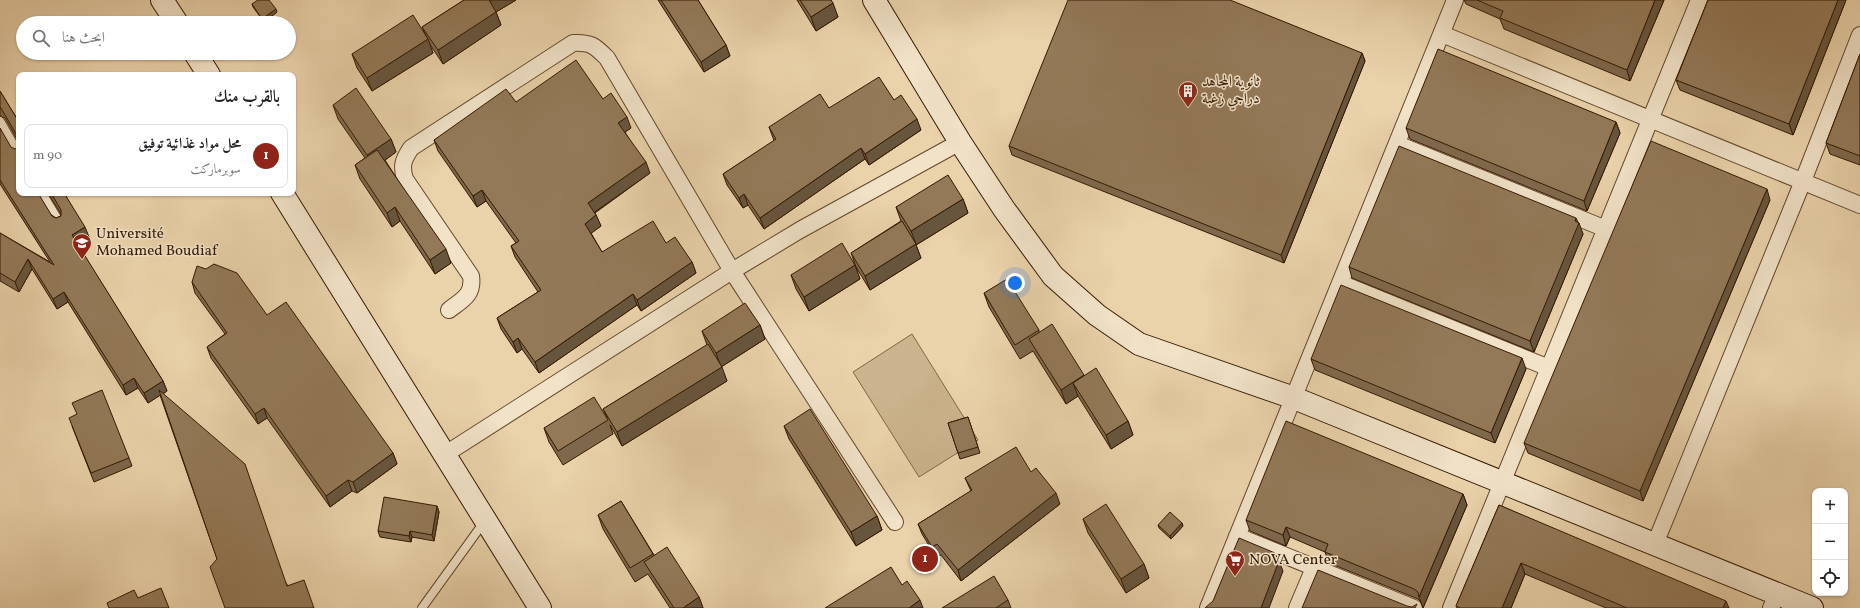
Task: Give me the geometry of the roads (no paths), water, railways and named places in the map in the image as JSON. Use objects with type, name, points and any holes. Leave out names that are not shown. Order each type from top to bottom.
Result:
[{"type":"street","points":[[162,0],[172,16]]},
{"type":"street","points":[[874,0],[960,142],[1004,209],[1053,276],[1097,315],[1139,344],[1294,398],[1503,482],[1655,544],[1774,601],[1812,608]]},
{"type":"street","points":[[1208,608],[1456,0]]},
{"type":"street","points":[[1451,608],[1699,0]]},
{"type":"street","points":[[1442,34],[1860,205]]},
{"type":"street","points":[[1655,544],[1803,181],[1860,35]]},
{"type":"street","points":[[449,310],[468,294],[473,285],[471,276],[406,179],[402,168],[403,159],[411,148],[573,43],[586,42],[597,48],[607,58],[732,271],[895,522]]},
{"type":"street","points":[[199,60],[207,72]]},
{"type":"street","points":[[444,455],[732,271],[800,230],[960,142]]},
{"type":"street","points":[[1397,144],[1606,229]]},
{"type":"street","points":[[284,196],[540,608]]},
{"type":"street","points":[[1340,283],[1549,368]]},
{"type":"street","points":[[1237,536],[1414,608]]},
{"type":"street","points":[[1298,608],[1314,568]]},
{"type":"lane","points":[[0,122],[16,149]]},
{"type":"lane","points":[[44,196],[60,223]]},
{"type":"lane","points":[[422,608],[485,520]]},
{"type":"place","name":"ثانوية المجاهد دراجي زغبة","points":[[1188,108]]},
{"type":"place","name":"Université Mohamed Boudiaf","points":[[82,260]]},
{"type":"place","name":"محل مواد غذائية توفيق","points":[[925,559]]},
{"type":"place","name":"NOVA Center","points":[[1235,577]]}]
